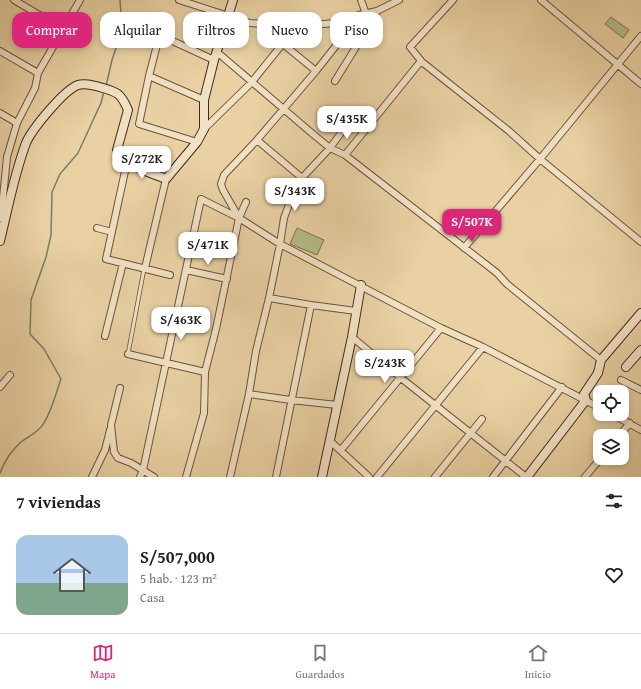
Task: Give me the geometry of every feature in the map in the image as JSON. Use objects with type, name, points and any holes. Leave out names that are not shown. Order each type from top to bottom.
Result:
[{"type":"street","points":[[14,0],[34,12]]},
{"type":"street","points":[[73,12],[80,0]]},
{"type":"street","points":[[179,0],[216,12]]},
{"type":"street","points":[[229,12],[233,0]]},
{"type":"street","points":[[361,0],[365,12]]},
{"type":"street","points":[[373,12],[399,0]]},
{"type":"street","points":[[454,0],[410,47],[421,61],[509,131],[540,159],[641,242]]},
{"type":"street","points":[[541,0],[641,84]]},
{"type":"street","points":[[335,82],[377,11]]},
{"type":"street","points":[[464,248],[540,159],[641,36]]},
{"type":"street","points":[[197,142],[139,124],[157,45],[166,38],[216,56],[330,148],[345,155],[497,273],[506,284],[601,360]]},
{"type":"street","points":[[5,221],[1,218],[6,157],[17,123],[35,88],[38,73],[52,48]]},
{"type":"street","points":[[204,129],[204,100],[218,48]]},
{"type":"street","points":[[144,268],[166,179],[197,142],[204,129],[251,83],[280,48]]},
{"type":"street","points":[[288,48],[316,71]]},
{"type":"street","points":[[239,218],[223,190],[221,184],[224,175],[257,140],[334,48]]},
{"type":"street","points":[[0,51],[38,73]]},
{"type":"street","points":[[345,155],[421,61]]},
{"type":"street","points":[[149,76],[204,100]]},
{"type":"street","points":[[0,241],[27,141],[47,112],[66,92],[79,84],[87,84],[113,91],[122,97],[128,110],[117,150],[118,153],[128,162],[166,179]]},
{"type":"street","points":[[0,113],[17,123]]},
{"type":"street","points":[[230,477],[249,394],[256,351],[269,298],[284,218],[292,196],[302,178],[330,148],[349,122]]},
{"type":"street","points":[[257,140],[302,178]]},
{"type":"street","points":[[128,162],[106,259],[170,275]]},
{"type":"street","points":[[140,477],[143,470],[167,362],[201,198],[239,218],[280,244],[441,328],[562,387],[593,404]]},
{"type":"street","points":[[186,477],[204,413],[205,372],[216,329],[239,218],[246,202]]},
{"type":"street","points":[[97,228],[112,232]]},
{"type":"street","points":[[105,336],[123,264]]},
{"type":"street","points":[[186,270],[227,279]]},
{"type":"street","points":[[322,477],[352,337],[360,285]]},
{"type":"street","points":[[269,298],[356,311]]},
{"type":"street","points":[[276,477],[311,305]]},
{"type":"street","points":[[586,400],[584,394],[598,373],[601,360],[641,313]]},
{"type":"street","points":[[341,450],[441,328]]},
{"type":"street","points":[[352,337],[505,462],[527,477],[586,400]]},
{"type":"street","points":[[377,477],[483,348]]},
{"type":"street","points":[[626,367],[641,350]]},
{"type":"street","points":[[128,354],[205,372]]},
{"type":"street","points":[[0,387],[10,375]]},
{"type":"street","points":[[621,380],[641,390]]},
{"type":"street","points":[[493,477],[562,387]]},
{"type":"street","points":[[92,477],[105,450],[120,388]]},
{"type":"street","points":[[249,394],[337,405]]},
{"type":"street","points":[[435,477],[482,419]]},
{"type":"street","points":[[626,421],[641,430]]},
{"type":"street","points":[[625,429],[630,423]]},
{"type":"street","points":[[111,425],[114,452],[118,458],[131,463],[154,477]]},
{"type":"street","points":[[329,440],[369,477]]},
{"type":"street","points":[[585,477],[595,465]]},
{"type":"lane","points":[[128,354],[144,268]]},
{"type":"green space","points":[[611,17],[629,30],[623,38],[605,24]]},
{"type":"green space","points":[[297,228],[324,240],[317,255],[290,244]]},
{"type":"waterway","points":[[106,86],[112,60],[122,30],[120,0]]},
{"type":"waterway","points":[[0,473],[6,460],[14,449],[37,431],[44,423],[52,407],[61,379],[44,349],[30,334],[31,300],[46,257],[51,235],[52,192],[60,174],[78,153],[101,103],[104,91]]}]
